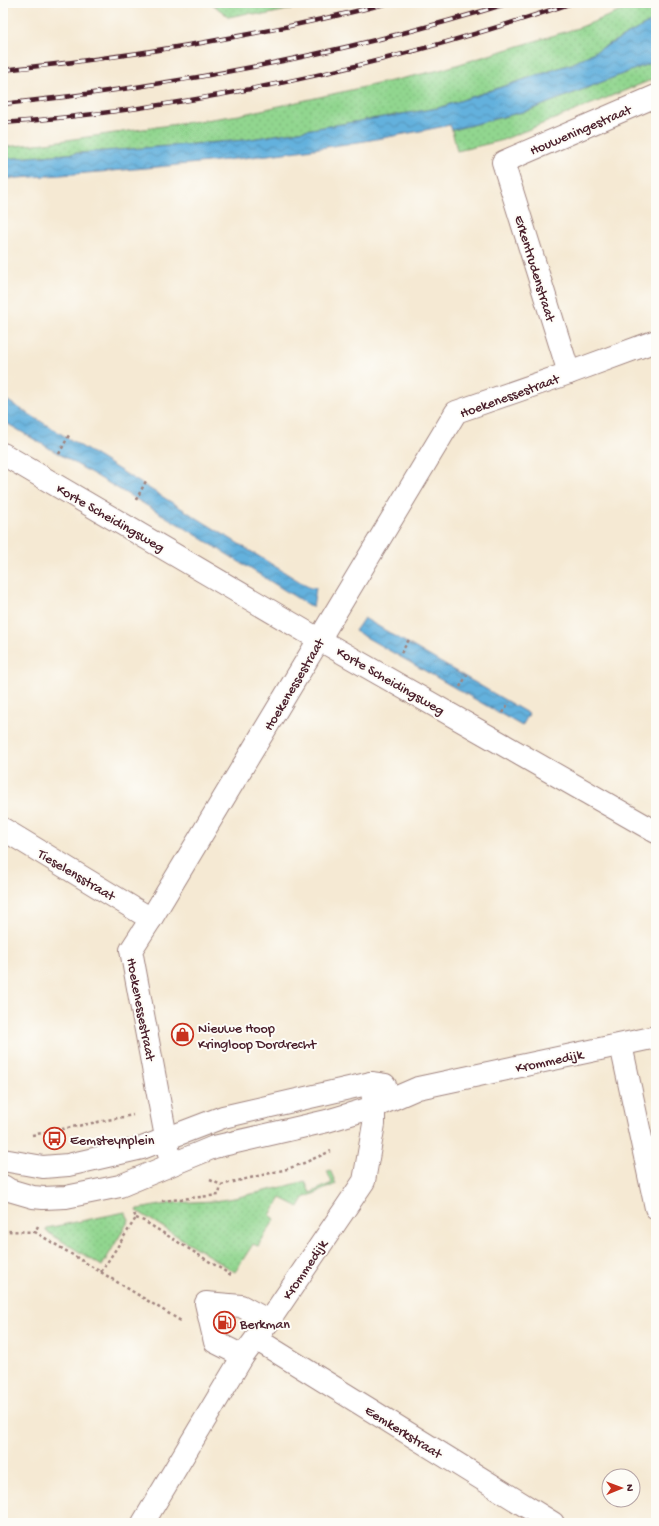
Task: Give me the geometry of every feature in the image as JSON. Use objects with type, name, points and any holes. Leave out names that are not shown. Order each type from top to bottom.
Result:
[{"type":"street","name":"Houweningestraat","points":[[503,162],[656,96]]},
{"type":"street","name":"Erkentrudenstraat","points":[[503,162],[569,373]]},
{"type":"street","name":"Hoekenessestraat","points":[[171,1164],[131,950],[320,640],[456,412],[656,341]]},
{"type":"street","name":"Korte Scheidingsweg","points":[[3,454],[320,640],[656,832]]},
{"type":"street","name":"Tieselensstraat","points":[[3,829],[151,919]]},
{"type":"street","name":"Krommedijk","points":[[374,1107],[418,1088],[656,1037]]},
{"type":"street","points":[[621,1045],[656,1208]]},
{"type":"street","points":[[3,1160],[43,1166],[68,1165],[136,1150],[167,1140],[223,1117],[371,1083],[418,1088]]},
{"type":"street","name":"Krommedijk","points":[[146,1522],[243,1356],[269,1321],[364,1181],[374,1124],[374,1107],[371,1083]]},
{"type":"street","points":[[3,1186],[9,1190],[33,1197],[43,1198],[66,1197],[120,1186],[214,1147],[312,1126],[374,1107]]},
{"type":"street","points":[[243,1356],[215,1342],[206,1303],[241,1306],[269,1321]]},
{"type":"street","name":"Eemkerkstraat","points":[[256,1339],[553,1523]]},
{"type":"path","points":[[57,456],[69,436]]},
{"type":"path","points":[[135,501],[147,479]]},
{"type":"path","points":[[399,656],[410,638]]},
{"type":"path","points":[[458,691],[466,675]]},
{"type":"path","points":[[501,716],[510,702]]},
{"type":"path","points":[[160,1201],[219,1195],[221,1185]]},
{"type":"path","points":[[130,1204],[136,1218],[144,1221],[250,1287],[241,1306]]},
{"type":"path","points":[[101,1272],[136,1218]]},
{"type":"path","points":[[35,1232],[39,1225]]},
{"type":"path","points":[[3,1233],[8,1231],[35,1232],[215,1342]]},
{"type":"green space","points":[[211,3],[319,3],[264,15],[248,13],[229,17]]},
{"type":"green space","points":[[641,3],[656,3],[656,19],[574,63],[438,108],[245,140],[3,159],[3,147],[46,143],[239,115],[440,70],[581,27]]},
{"type":"green space","points":[[656,61],[656,78],[500,141],[457,151],[452,130],[530,110]]},
{"type":"green space","points":[[330,1170],[336,1184],[304,1198],[299,1207],[281,1198],[270,1215],[275,1219],[258,1246],[253,1244],[235,1272],[137,1211],[138,1209],[172,1203],[215,1201],[234,1198],[305,1181],[310,1193],[332,1183],[327,1171]]},
{"type":"green space","points":[[125,1212],[129,1220],[102,1266],[46,1231],[47,1228]]},
{"type":"water","points":[[656,19],[656,61],[530,110],[452,130],[450,125],[339,145],[227,160],[115,171],[3,179],[3,159],[245,140],[438,108],[574,63]]},
{"type":"water","points":[[3,398],[310,588],[316,588],[313,608],[185,528],[3,421]]},
{"type":"water","points":[[364,618],[529,714],[522,726],[355,631]]},
{"type":"railway","points":[[3,70],[100,59],[198,44],[342,15],[389,3]]},
{"type":"railway","points":[[3,104],[131,88],[259,66],[385,38],[509,3]]},
{"type":"railway","points":[[3,123],[148,107],[291,81],[433,46],[572,3]]},
{"type":"place","name":"Nieuwe Hoop Kringloop Dordrecht","points":[[182,1035]]},
{"type":"place","name":"Eemsteynplein","points":[[54,1139]]},
{"type":"place","name":"Berkman","points":[[225,1323]]}]
